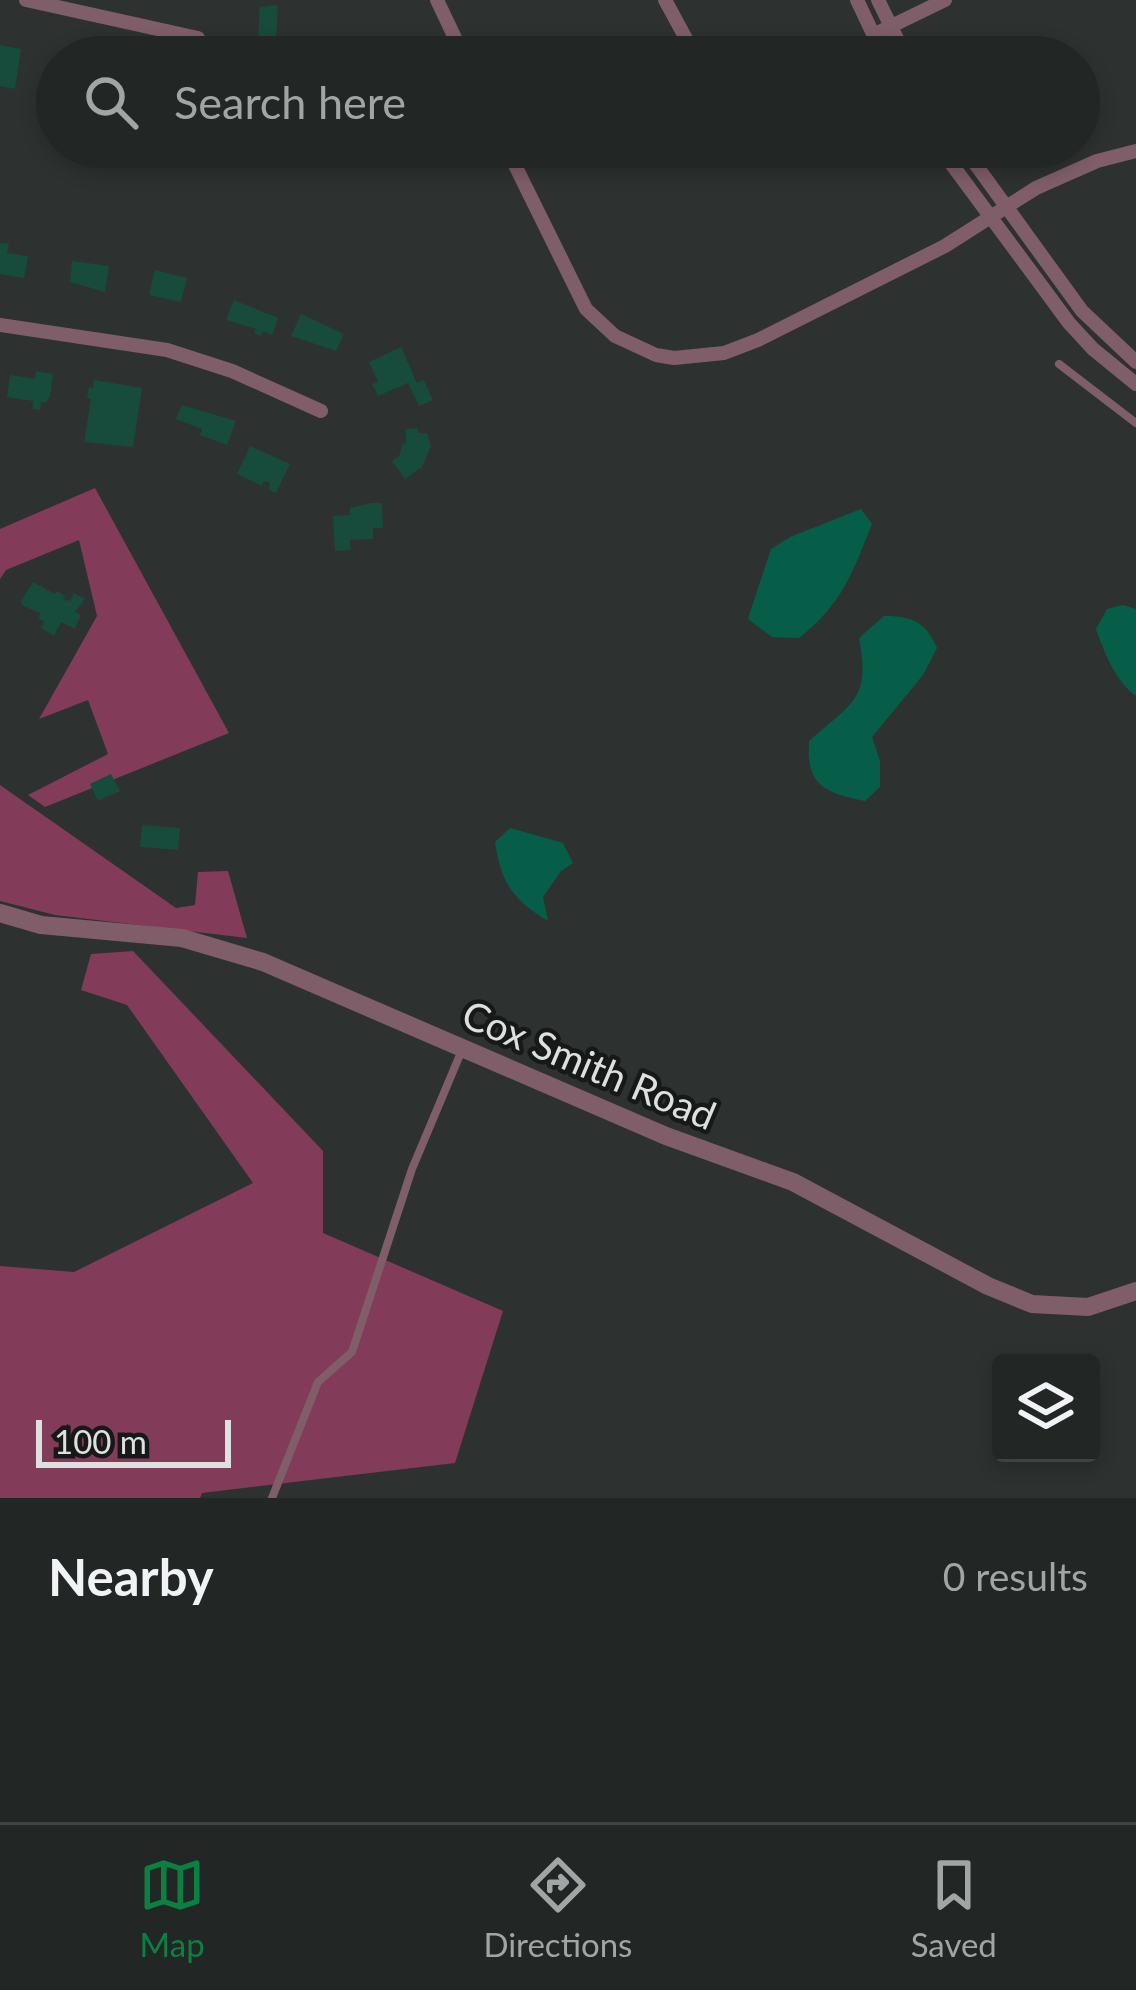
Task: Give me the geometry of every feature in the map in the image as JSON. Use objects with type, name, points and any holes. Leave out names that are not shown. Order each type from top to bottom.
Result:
[{"type":"street","points":[[30,0],[189,36]]},
{"type":"street","points":[[437,0],[454,36]]},
{"type":"street","points":[[665,0],[685,36]]},
{"type":"street","points":[[857,0],[873,35],[945,0]]},
{"type":"street","points":[[878,0],[896,36]]},
{"type":"street","points":[[1100,160],[1136,152]]},
{"type":"street","points":[[516,168],[586,309],[615,336],[656,355],[724,353],[758,340],[904,268],[1036,188],[1081,168]]},
{"type":"street","points":[[953,168],[1069,323],[1136,384]]},
{"type":"street","points":[[978,168],[1082,311],[1136,362]]},
{"type":"street","points":[[0,325],[167,350],[232,371],[321,411]]},
{"type":"street","name":"Cox Smith Road","points":[[0,913],[41,925],[182,938],[263,962],[659,1133],[794,1182],[1014,1298],[1069,1309],[1136,1291]]},
{"type":"lane","points":[[1069,323],[1082,311]]},
{"type":"lane","points":[[1059,364],[1136,423]]},
{"type":"lane","points":[[272,1498],[317,1382],[352,1352],[412,1169],[463,1048]]},
{"type":"shaded area","points":[[95,488],[229,733],[45,807],[28,795],[108,754],[88,700],[39,719],[97,616],[79,540],[6,570],[0,579],[0,529]]},
{"type":"shaded area","points":[[861,509],[872,524],[865,542],[844,587],[814,625],[799,638],[772,637],[748,619],[771,549]]},
{"type":"shaded area","points":[[1123,605],[1136,609],[1136,696],[1117,675],[1096,629],[1107,609]]},
{"type":"shaded area","points":[[884,616],[917,622],[937,648],[923,675],[872,737],[880,761],[880,787],[865,801],[820,784],[811,768],[809,741],[855,698],[862,675],[859,638]]},
{"type":"shaded area","points":[[0,785],[176,908],[195,905],[198,872],[228,871],[247,938],[55,915],[0,901]]},
{"type":"shaded area","points":[[510,828],[563,843],[573,863],[561,871],[543,897],[548,921],[517,898],[505,879],[495,842]]},
{"type":"shaded area","points":[[133,951],[323,1151],[323,1233],[503,1311],[455,1463],[202,1493],[200,1498],[0,1498],[0,1266],[74,1272],[253,1183],[127,1005],[81,990],[91,954]]},
{"type":"building","points":[[278,5],[276,36],[258,36],[260,7]]},
{"type":"building","points":[[0,45],[21,49],[15,89],[0,86]]},
{"type":"building","points":[[0,243],[9,244],[7,253],[28,256],[24,278],[0,274]]},
{"type":"building","points":[[72,261],[109,266],[105,292],[70,282]]},
{"type":"building","points":[[155,270],[187,278],[181,302],[149,295]]},
{"type":"building","points":[[234,300],[278,318],[272,335],[263,331],[261,336],[254,333],[256,329],[226,320]]},
{"type":"building","points":[[301,314],[344,334],[336,351],[291,336]]},
{"type":"building","points":[[401,347],[417,383],[424,380],[433,400],[419,406],[408,383],[378,396],[369,362]]},
{"type":"building","points":[[36,371],[53,374],[50,396],[46,403],[41,402],[40,410],[32,409],[33,401],[7,397],[10,375],[35,379]]},
{"type":"building","points":[[94,380],[142,388],[133,447],[84,442],[91,399],[87,398]]},
{"type":"building","points":[[182,405],[236,421],[227,445],[176,419]]},
{"type":"building","points":[[418,428],[418,433],[427,433],[431,446],[422,467],[405,479],[392,461],[406,444],[406,429]]},
{"type":"building","points":[[250,446],[290,464],[276,493],[268,489],[270,483],[264,481],[262,486],[237,474]]},
{"type":"building","points":[[382,503],[383,528],[373,528],[373,539],[350,540],[351,550],[335,551],[333,516],[350,515],[350,508]]},
{"type":"building","points":[[33,582],[57,591],[63,599],[70,601],[74,593],[85,599],[75,612],[81,615],[75,629],[61,622],[54,636],[41,628],[41,614],[21,601]]},
{"type":"building","points":[[111,774],[120,791],[98,801],[90,784]]},
{"type":"building","points":[[142,825],[180,828],[178,850],[140,847]]}]
